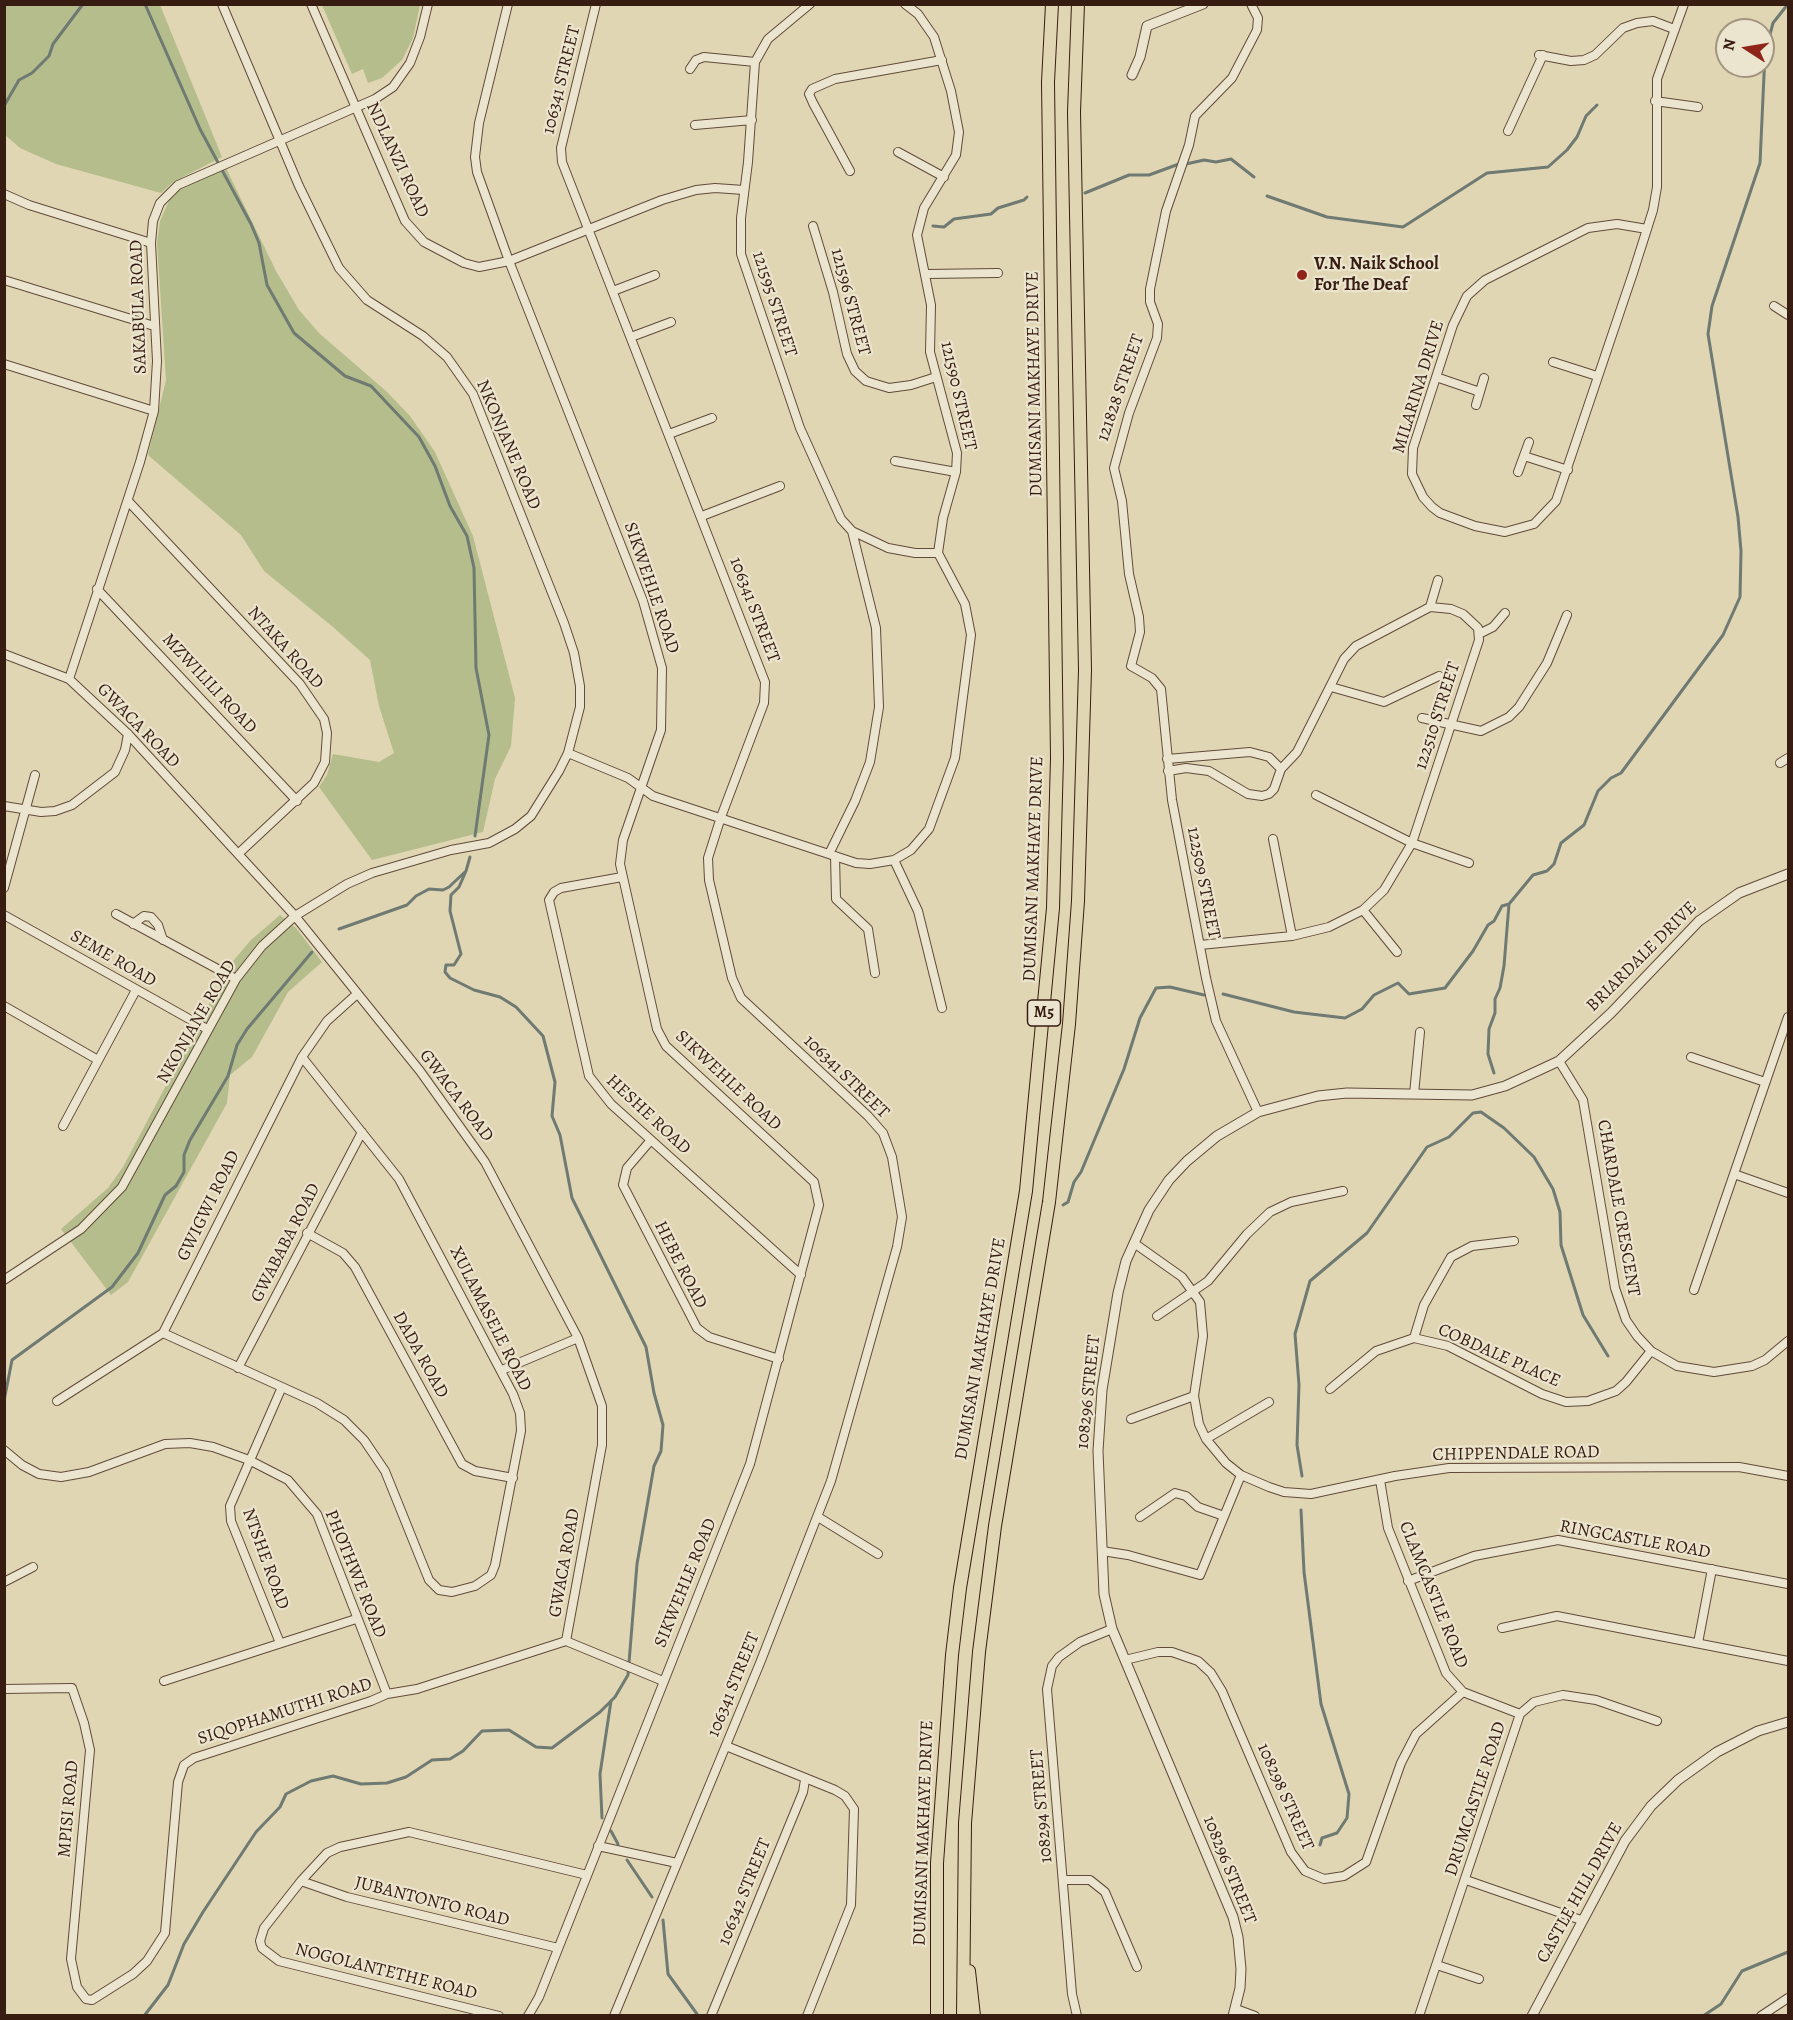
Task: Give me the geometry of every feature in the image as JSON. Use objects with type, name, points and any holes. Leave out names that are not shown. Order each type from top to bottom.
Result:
[{"type":"main road","name":"DUMISANI MAKHAYE DRIVE","points":[[937,2016],[937,1863],[952,1655],[963,1566],[1026,1191],[1051,938],[1057,758],[1048,93],[1052,4]]},
{"type":"main road","name":"M5","points":[[963,2016],[962,1907],[969,1760],[985,1596],[1049,1202],[1069,1024],[1078,901],[1085,680],[1074,112],[1078,4]]},
{"type":"main road","points":[[962,1907],[974,2016]]},
{"type":"street","name":"NKONJANE ROAD","points":[[4,1280],[81,1229],[122,1187],[137,1165],[207,1029],[236,979],[262,946],[295,916],[372,873],[501,838],[531,816],[547,794],[568,753],[580,707],[580,686],[574,653],[473,394],[447,357],[423,336],[367,300],[346,277],[323,239],[222,4]]},
{"type":"street","name":"NDLANZI ROAD","points":[[311,4],[394,198],[413,232],[424,242],[464,263],[479,267],[508,261]]},
{"type":"street","name":"SAKABULA ROAD","points":[[69,679],[128,501],[153,411],[157,361],[151,243],[156,212],[167,194],[178,185],[375,99],[401,78],[420,37],[428,4]]},
{"type":"street","name":"SIKWEHLE ROAD","points":[[508,4],[479,123],[475,157],[481,186],[508,261],[655,635],[662,668],[662,718],[657,745],[623,840],[622,877],[655,1020],[666,1046],[796,1165],[817,1188],[819,1205],[750,1464],[539,1997],[528,2015]]},
{"type":"street","name":"106341 STREET","points":[[596,4],[561,156],[588,230],[702,516],[762,672],[766,689],[764,703],[710,849],[708,872],[736,991],[877,1125],[887,1139],[902,1210],[900,1234],[859,1385],[818,1517],[614,2016]]},
{"type":"street","name":"121595 STREET","points":[[810,4],[768,39],[755,62],[752,120],[740,240],[744,268],[817,471],[841,519],[852,531],[888,548],[915,553],[938,553]]},
{"type":"street","name":"121590 STREET","points":[[905,4],[927,24],[942,60],[959,132],[956,155],[924,208],[918,227],[917,242],[926,274],[931,305],[928,343],[957,453],[956,472],[943,518],[938,553]]},
{"type":"street","points":[[1132,75],[1140,57],[1147,26],[1203,4]]},
{"type":"street","name":"121828 STREET","points":[[1131,666],[1140,632],[1139,617],[1129,574],[1122,501],[1115,475],[1116,455],[1157,338],[1158,324],[1150,302],[1150,289],[1166,211],[1189,145],[1194,119],[1199,110],[1224,88],[1250,45],[1259,21],[1251,4]]},
{"type":"street","name":"MILARINA DRIVE","points":[[1647,229],[1617,224],[1588,228],[1474,287],[1460,307],[1411,462],[1416,485],[1427,502],[1440,513],[1496,532],[1528,527],[1550,510],[1556,501],[1647,229],[1657,187],[1655,101],[1660,65],[1684,4]]},
{"type":"street","points":[[1508,131],[1541,55],[1571,61],[1584,60],[1595,55],[1623,28],[1637,22],[1653,21],[1674,28]]},
{"type":"street","points":[[690,69],[696,60],[704,57],[755,62]]},
{"type":"street","points":[[850,171],[813,103],[809,94],[812,89],[835,79],[942,60]]},
{"type":"street","points":[[1655,101],[1698,107]]},
{"type":"street","points":[[695,125],[752,120]]},
{"type":"street","points":[[898,152],[944,177]]},
{"type":"street","points":[[508,261],[688,192],[715,188],[744,190]]},
{"type":"street","points":[[4,194],[29,205],[151,243]]},
{"type":"street","name":"121596 STREET","points":[[813,226],[833,292],[847,354],[855,371],[866,381],[889,388],[912,385],[936,377]]},
{"type":"street","points":[[926,274],[998,273]]},
{"type":"street","points":[[613,291],[655,275]]},
{"type":"street","points":[[4,280],[154,326]]},
{"type":"street","points":[[1774,306],[1788,315]]},
{"type":"street","points":[[631,336],[671,322]]},
{"type":"street","points":[[1553,362],[1597,376]]},
{"type":"street","points":[[4,364],[153,411]]},
{"type":"street","points":[[1436,377],[1480,392]]},
{"type":"street","points":[[1476,405],[1484,378]]},
{"type":"street","points":[[669,434],[712,418]]},
{"type":"street","points":[[1518,472],[1529,442]]},
{"type":"street","points":[[1524,456],[1568,470]]},
{"type":"street","points":[[895,461],[956,472]]},
{"type":"street","points":[[702,516],[780,486]]},
{"type":"street","name":"NTAKA ROAD","points":[[128,501],[300,684],[318,706],[327,733],[326,762],[314,783],[238,854]]},
{"type":"street","points":[[852,531],[876,628],[879,707],[873,750],[832,855],[836,899],[868,929],[875,973]]},
{"type":"street","points":[[568,753],[628,778],[653,796],[832,855],[870,864],[894,860],[922,840],[940,802],[955,758],[965,690],[970,623],[964,604],[938,553]]},
{"type":"street","points":[[1430,607],[1437,580]]},
{"type":"street","name":"MZWILILI ROAD","points":[[98,589],[297,801]]},
{"type":"street","points":[[1168,771],[1186,768],[1209,771],[1240,791],[1262,796],[1274,789],[1281,769],[1298,752],[1344,659],[1356,646],[1430,607],[1451,609],[1463,614],[1474,623],[1479,634],[1493,627],[1505,613]]},
{"type":"street","points":[[1422,718],[1481,731],[1509,717],[1524,699],[1546,663],[1567,615]]},
{"type":"street","name":"122510 STREET","points":[[1200,945],[1292,936],[1329,927],[1363,910],[1384,890],[1412,843],[1479,634]]},
{"type":"street","name":"GWACA ROAD","points":[[4,654],[69,679],[128,734],[295,916],[478,1151],[578,1338],[595,1380],[604,1425],[566,1641],[619,1665],[663,1681]]},
{"type":"street","name":"122509 STREET","points":[[1131,666],[1152,678],[1161,689],[1168,771],[1216,1021],[1258,1112]]},
{"type":"street","points":[[1330,687],[1377,701],[1389,702],[1439,676]]},
{"type":"street","points":[[4,806],[27,811],[55,811],[72,805],[115,772],[120,764],[128,734]]},
{"type":"street","points":[[1167,759],[1250,752],[1269,757],[1281,769]]},
{"type":"street","points":[[1780,763],[1788,758]]},
{"type":"street","points":[[4,888],[27,811],[35,775]]},
{"type":"street","points":[[1316,795],[1412,843],[1469,862]]},
{"type":"street","points":[[1273,839],[1292,936]]},
{"type":"street","points":[[894,860],[918,911],[942,1008]]},
{"type":"street","name":"BRIARDALE DRIVE","points":[[1559,1060],[1611,1013],[1699,921],[1739,893],[1788,874]]},
{"type":"street","name":"HESHE ROAD","points":[[622,877],[557,890],[550,896],[549,904],[589,1076],[611,1104],[801,1275]]},
{"type":"street","points":[[1363,910],[1398,952]]},
{"type":"street","points":[[116,914],[236,979]]},
{"type":"street","name":"SEME ROAD","points":[[4,915],[207,1029]]},
{"type":"street","points":[[133,924],[144,916],[151,917],[158,925],[163,940]]},
{"type":"street","points":[[63,1126],[136,990]]},
{"type":"street","name":"GWIGWI ROAD","points":[[163,1333],[302,1057],[327,1021],[357,994]]},
{"type":"street","points":[[4,1006],[98,1060]]},
{"type":"street","points":[[1694,1290],[1788,1017]]},
{"type":"street","points":[[1414,1094],[1420,1032]]},
{"type":"street","name":"XULAMASELE ROAD","points":[[163,1333],[316,1403],[344,1420],[364,1440],[385,1471],[429,1580],[439,1590],[452,1592],[475,1586],[491,1575],[513,1478],[521,1416],[502,1370],[399,1179],[302,1057]]},
{"type":"street","points":[[1690,1057],[1765,1082]]},
{"type":"street","name":"108296 STREET","points":[[1234,2012],[1241,1969],[1238,1937],[1233,1917],[1112,1629],[1104,1594],[1099,1421],[1118,1293],[1134,1243],[1149,1210],[1169,1180],[1187,1161],[1217,1136],[1258,1112],[1331,1094],[1458,1096],[1484,1092],[1559,1060]]},
{"type":"street","name":"CHARDALE CRESCENT","points":[[1559,1060],[1579,1090],[1586,1115],[1620,1306],[1637,1336],[1651,1351],[1677,1366],[1695,1370],[1731,1371],[1765,1360],[1788,1341]]},
{"type":"street","name":"GWABABA ROAD","points":[[238,1368],[362,1132]]},
{"type":"street","name":"HEBE ROAD","points":[[651,1140],[627,1168],[623,1185],[697,1328],[709,1337],[779,1359]]},
{"type":"street","points":[[1734,1174],[1788,1193]]},
{"type":"street","points":[[1157,1316],[1195,1292],[1217,1272],[1247,1234],[1270,1212],[1292,1202],[1343,1191]]},
{"type":"street","name":"DADA ROAD","points":[[307,1233],[343,1253],[355,1267],[462,1464],[475,1471],[513,1478]]},
{"type":"street","points":[[1414,1338],[1424,1305],[1451,1257],[1472,1246],[1514,1241]]},
{"type":"street","name":"CHIPPENDALE ROAD","points":[[1134,1243],[1168,1265],[1195,1292],[1200,1302],[1204,1323],[1194,1396],[1197,1417],[1206,1439],[1226,1463],[1241,1475],[1284,1492],[1304,1494],[1437,1469],[1461,1468],[1739,1467],[1788,1476]]},
{"type":"street","points":[[57,1401],[163,1333]]},
{"type":"street","points":[[502,1370],[578,1338]]},
{"type":"street","name":"COBDALE PLACE","points":[[1330,1389],[1377,1352],[1414,1338],[1448,1346],[1542,1394],[1566,1402],[1597,1399],[1616,1390],[1626,1382],[1651,1351]]},
{"type":"street","name":"NTSHE ROAD","points":[[280,1643],[231,1521],[231,1500],[282,1387]]},
{"type":"street","points":[[1131,1419],[1194,1396]]},
{"type":"street","points":[[1206,1439],[1269,1402]]},
{"type":"street","name":"PHOTHWE ROAD","points":[[4,1450],[22,1465],[39,1474],[61,1477],[89,1472],[165,1444],[190,1443],[213,1447],[249,1460],[288,1480],[317,1514],[387,1694]]},
{"type":"street","points":[[1102,1551],[1128,1555],[1196,1576],[1203,1573],[1241,1475]]},
{"type":"street","name":"CLAMCASTLE ROAD","points":[[1380,1480],[1388,1528],[1446,1673],[1463,1692],[1520,1713]]},
{"type":"street","points":[[1140,1517],[1175,1494],[1186,1496],[1198,1508],[1224,1516]]},
{"type":"street","points":[[818,1517],[878,1554]]},
{"type":"street","name":"RINGCASTLE ROAD","points":[[1408,1581],[1474,1556],[1549,1540],[1567,1540],[1788,1584]]},
{"type":"street","points":[[4,1582],[33,1567]]},
{"type":"street","points":[[1698,1643],[1712,1569]]},
{"type":"street","points":[[1502,1628],[1557,1616],[1788,1661]]},
{"type":"street","points":[[164,1681],[357,1619]]},
{"type":"street","name":"108294 STREET","points":[[1077,2016],[1072,1994],[1047,1689],[1052,1666],[1068,1649],[1112,1629]]},
{"type":"street","points":[[387,1694],[417,1689],[566,1641]]},
{"type":"street","name":"108298 STREET","points":[[1125,1660],[1158,1652],[1172,1652],[1198,1661],[1211,1673],[1222,1691],[1291,1851],[1305,1871],[1324,1879],[1344,1876],[1366,1862],[1401,1763],[1416,1734],[1463,1692]]},
{"type":"street","name":"MPISI ROAD","points":[[4,1689],[72,1688],[84,1723],[90,1750],[71,1959],[77,1987],[86,1999]]},
{"type":"street","name":"SIQOPHAMUTHI ROAD","points":[[86,1999],[97,1999],[133,1974],[147,1961],[165,1933],[178,1782],[184,1765],[194,1758],[387,1694]]},
{"type":"street","name":"DRUMCASTLE ROAD","points":[[1419,2016],[1520,1713],[1534,1701],[1563,1695],[1580,1696],[1657,1721]]},
{"type":"street","name":"CASTLE HILL DRIVE","points":[[1532,2016],[1625,1841],[1651,1806],[1678,1780],[1718,1752],[1758,1731],[1788,1722]]},
{"type":"street","points":[[726,1746],[845,1796],[854,1809],[851,1905],[807,2016]]},
{"type":"street","name":"106342 STREET","points":[[711,2016],[803,1792],[805,1779]]},
{"type":"street","name":"NOGOLANTETHE ROAD","points":[[498,2016],[287,1964],[272,1958],[262,1948],[264,1928],[301,1881],[334,1850],[409,1832],[587,1875]]},
{"type":"street","points":[[598,1846],[677,1863]]},
{"type":"street","points":[[1063,1880],[1090,1880],[1105,1892],[1137,1967]]},
{"type":"street","points":[[1466,1880],[1581,1920]]},
{"type":"street","name":"JUBANTONTO ROAD","points":[[301,1881],[347,1897],[558,1948]]},
{"type":"street","points":[[1437,1965],[1479,1979]]},
{"type":"street","points":[[1761,2016],[1788,1998]]},
{"type":"street","points":[[1234,2012],[1255,2016]]},
{"type":"green space","points":[[5,4],[160,5],[222,157],[173,182],[161,193],[56,164],[20,148],[5,135]]},
{"type":"green space","points":[[322,5],[420,5],[413,38],[402,60],[382,78],[368,83],[363,69],[352,74]]},
{"type":"green space","points":[[226,168],[276,271],[299,310],[320,334],[386,391],[410,416],[435,452],[473,536],[515,698],[511,746],[495,779],[483,832],[372,860],[319,787],[327,775],[333,754],[379,762],[394,753],[379,706],[370,660],[264,571],[241,535],[148,455],[166,380],[157,243],[160,221],[169,201],[180,190]]},
{"type":"green space","points":[[280,915],[296,928],[322,962],[288,992],[252,1057],[230,1075],[227,1103],[128,1282],[111,1295],[61,1229],[108,1188],[123,1167],[229,966],[250,941]]},
{"type":"waterway","points":[[4,106],[19,80],[32,73],[49,56],[53,44],[83,4]]},
{"type":"waterway","points":[[145,4],[200,129],[251,224],[259,243],[267,285],[294,333],[345,376],[371,386],[419,437],[435,466],[450,506],[467,536],[474,568],[476,668],[489,735],[475,836]]},
{"type":"waterway","points":[[1494,1073],[1488,1054],[1489,1029],[1495,1013],[1495,999],[1500,988],[1504,966],[1509,904],[1533,875],[1547,871],[1554,864],[1561,843],[1584,825],[1598,791],[1611,778],[1621,773],[1723,635],[1740,597],[1741,551],[1738,517],[1708,334],[1712,306],[1760,163],[1765,53],[1773,23],[1788,4]]},
{"type":"waterway","points":[[1267,196],[1327,217],[1403,227],[1487,173],[1548,167],[1567,150],[1577,137],[1586,116],[1597,105]]},
{"type":"waterway","points":[[1186,164],[1204,160],[1216,162],[1231,159],[1254,177]]},
{"type":"waterway","points":[[1085,193],[1129,175],[1149,175],[1179,164]]},
{"type":"waterway","points":[[933,226],[944,227],[954,219],[991,214],[998,208],[1027,197]]},
{"type":"waterway","points":[[339,929],[407,905],[416,896],[429,889],[443,890],[449,887],[466,871],[470,857]]},
{"type":"waterway","points":[[144,2016],[168,1985],[184,1944],[203,1912],[256,1832],[280,1807],[286,1794],[311,1781],[333,1776],[361,1784],[387,1783],[406,1777],[432,1760],[450,1759],[463,1751],[482,1731],[509,1730],[536,1747],[552,1748],[600,1712],[615,1697],[628,1675],[637,1564],[654,1466],[661,1451],[663,1425],[654,1393],[646,1347],[572,1198],[560,1135],[552,1116],[555,1082],[543,1036],[516,1007],[500,997],[474,990],[450,978],[445,972],[446,965],[454,965],[461,954],[450,911],[451,895],[459,887],[466,871]]},
{"type":"waterway","points":[[1223,994],[1294,1012],[1345,1018],[1362,1009],[1374,995],[1398,983],[1409,994],[1445,988],[1473,951],[1488,925],[1494,921],[1502,906],[1509,904]]},
{"type":"waterway","points":[[4,1401],[12,1360],[112,1287],[138,1253],[165,1195],[176,1186],[184,1172],[184,1155],[190,1140],[228,1076],[237,1045],[247,1029],[312,952]]},
{"type":"waterway","points":[[1063,1205],[1068,1202],[1074,1182],[1081,1172],[1124,1069],[1140,1018],[1156,988],[1170,987],[1204,995]]},
{"type":"waterway","points":[[1302,1476],[1297,1445],[1299,1385],[1295,1334],[1310,1281],[1367,1233],[1427,1147],[1449,1137],[1473,1113],[1481,1112],[1504,1128],[1534,1157],[1553,1189],[1560,1212],[1561,1245],[1583,1315],[1608,1356]]},
{"type":"waterway","points":[[1301,1510],[1304,1572],[1321,1704],[1349,1794],[1347,1818],[1337,1833],[1322,1838],[1320,1845]]},
{"type":"waterway","points":[[602,1818],[600,1774],[611,1701]]},
{"type":"waterway","points":[[611,1831],[618,1844]]},
{"type":"waterway","points":[[627,1860],[652,1897]]},
{"type":"waterway","points":[[663,1920],[668,1974],[697,2014]]},
{"type":"waterway","points":[[1703,2016],[1721,2004],[1742,1971],[1788,1952]]},
{"type":"place","name":"V.N. Naik School For The Deaf","points":[[1302,275]]}]
